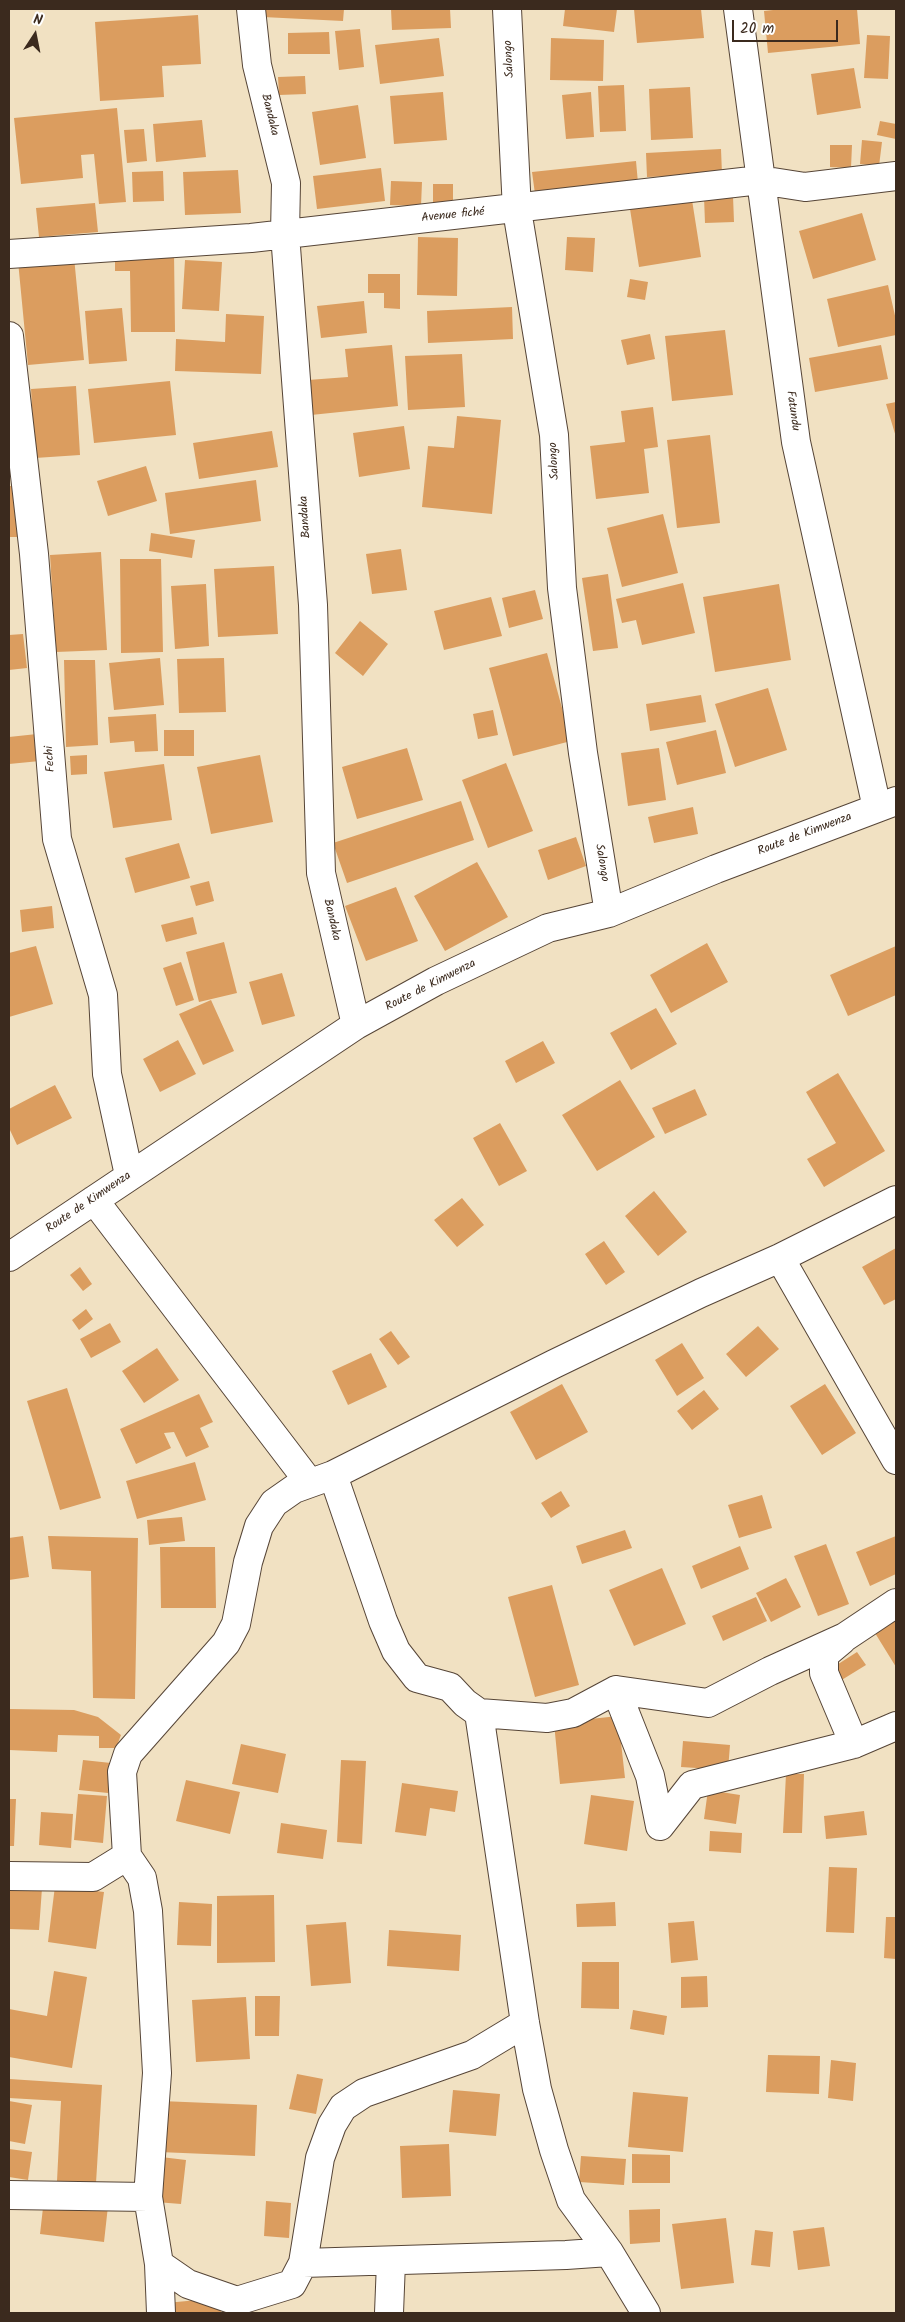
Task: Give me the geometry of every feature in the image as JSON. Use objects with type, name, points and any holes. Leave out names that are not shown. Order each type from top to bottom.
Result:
[{"type":"street","name":"Bandaka","points":[[250,9],[257,65],[286,182],[285,234],[313,605],[320,873],[356,1025]]},
{"type":"street","name":"Salongo","points":[[507,9],[517,210],[554,435],[562,588],[583,752],[609,913]]},
{"type":"street","name":"Fatundu","points":[[738,9],[796,442],[886,804]]},
{"type":"street","name":"Avenue fiché","points":[[9,254],[285,234],[517,210],[658,190],[760,180],[805,187],[896,176]]},
{"type":"street","name":"Fechi","points":[[9,336],[34,554],[57,839],[102,994],[107,1074],[129,1176]]},
{"type":"street","name":"Route de Kimwenza","points":[[9,1257],[356,1025],[436,981],[548,928],[609,913],[886,804]]},
{"type":"street","points":[[94,1200],[321,1478],[396,1650],[417,1678],[450,1687],[465,1703],[480,1713],[547,1718],[573,1713],[616,1690],[708,1703],[770,1671],[845,1638]]},
{"type":"street","points":[[161,2313],[159,2264],[148,2197],[157,2073],[148,1911],[142,1878],[127,1856],[122,1772],[128,1754],[226,1643],[236,1624],[248,1562],[259,1526],[274,1502],[562,1360],[780,1258],[896,1200]]},
{"type":"street","points":[[780,1258],[896,1460]]},
{"type":"street","points":[[854,1744],[824,1674],[824,1655],[896,1603]]},
{"type":"street","points":[[616,1690],[650,1776],[660,1826],[692,1785],[854,1744],[896,1726]]},
{"type":"street","points":[[480,1713],[525,2023],[537,2089],[554,2150],[571,2200],[609,2252],[646,2313]]},
{"type":"street","points":[[9,1876],[93,1877],[127,1856]]},
{"type":"street","points":[[159,2264],[188,2284],[237,2301],[292,2284],[304,2263],[320,2158],[332,2125],[343,2107],[364,2093],[472,2054],[525,2023]]},
{"type":"street","points":[[9,2195],[148,2197]]},
{"type":"street","points":[[304,2263],[391,2262],[609,2252]]},
{"type":"street","points":[[389,2313],[391,2262]]},
{"type":"building","points":[[263,9],[344,9],[343,21],[263,17]]},
{"type":"building","points":[[391,9],[450,9],[451,28],[392,30]]},
{"type":"building","points":[[565,9],[617,9],[614,32],[563,26]]},
{"type":"building","points":[[634,9],[701,9],[704,38],[637,43]]},
{"type":"building","points":[[782,9],[857,9],[860,44],[768,53],[764,11]]},
{"type":"building","points":[[198,15],[201,64],[162,66],[164,97],[100,101],[95,22]]},
{"type":"building","points":[[360,29],[364,67],[339,70],[335,31]]},
{"type":"building","points":[[329,32],[330,54],[288,54],[288,33]]},
{"type":"building","points":[[867,35],[890,36],[888,79],[864,78]]},
{"type":"building","points":[[439,38],[444,76],[380,84],[375,45]]},
{"type":"building","points":[[551,38],[604,40],[603,81],[550,80]]},
{"type":"building","points":[[854,68],[861,108],[817,115],[811,74]]},
{"type":"building","points":[[305,76],[306,94],[279,95],[278,77]]},
{"type":"building","points":[[624,85],[626,131],[600,132],[598,86]]},
{"type":"building","points":[[690,87],[693,138],[651,140],[649,89]]},
{"type":"building","points":[[443,92],[447,140],[394,144],[390,96]]},
{"type":"building","points":[[591,92],[594,137],[566,139],[562,95]]},
{"type":"building","points":[[358,105],[366,158],[320,165],[312,112]]},
{"type":"building","points":[[117,108],[126,202],[99,204],[94,154],[81,155],[83,178],[21,184],[14,118]]},
{"type":"building","points":[[202,120],[206,157],[156,162],[153,124]]},
{"type":"building","points":[[880,121],[896,124],[896,139],[877,135]]},
{"type":"building","points":[[144,129],[147,161],[127,163],[124,130]]},
{"type":"building","points":[[862,140],[882,142],[879,166],[860,164]]},
{"type":"building","points":[[830,145],[852,145],[851,168],[830,167]]},
{"type":"building","points":[[721,149],[722,174],[647,177],[646,153]]},
{"type":"building","points":[[636,161],[638,183],[535,194],[532,172]]},
{"type":"building","points":[[381,168],[385,201],[317,209],[313,176]]},
{"type":"building","points":[[238,170],[241,213],[185,215],[183,172]]},
{"type":"building","points":[[163,171],[164,201],[133,202],[132,172]]},
{"type":"building","points":[[391,181],[422,182],[421,206],[390,205]]},
{"type":"building","points":[[433,184],[453,184],[453,204],[433,204]]},
{"type":"building","points":[[733,196],[734,222],[705,223],[704,197]]},
{"type":"building","points":[[692,200],[701,257],[639,267],[630,209]]},
{"type":"building","points":[[95,203],[98,232],[39,237],[36,208]]},
{"type":"building","points":[[862,213],[876,260],[813,279],[799,231]]},
{"type":"building","points":[[418,237],[458,238],[457,296],[417,295]]},
{"type":"building","points":[[567,237],[595,238],[593,272],[565,270]]},
{"type":"building","points":[[115,252],[174,252],[175,332],[131,332],[130,271],[115,271]]},
{"type":"building","points":[[74,257],[84,360],[28,365],[18,261]]},
{"type":"building","points":[[185,260],[222,262],[219,311],[182,309]]},
{"type":"building","points":[[368,274],[400,274],[400,309],[384,308],[384,293],[368,293]]},
{"type":"building","points":[[630,279],[648,282],[645,300],[627,297]]},
{"type":"building","points":[[888,285],[896,320],[896,335],[838,347],[827,299]]},
{"type":"building","points":[[364,301],[367,333],[321,338],[317,306]]},
{"type":"building","points":[[512,307],[513,339],[428,343],[427,311]]},
{"type":"building","points":[[122,308],[127,361],[89,364],[85,311]]},
{"type":"building","points":[[226,314],[264,316],[261,374],[175,371],[176,339],[225,342]]},
{"type":"building","points":[[725,330],[733,395],[672,401],[665,336]]},
{"type":"building","points":[[650,334],[655,359],[627,365],[621,340]]},
{"type":"building","points":[[392,345],[398,406],[311,415],[308,380],[348,377],[345,349]]},
{"type":"building","points":[[881,345],[888,379],[815,392],[809,358]]},
{"type":"building","points":[[462,354],[465,407],[408,410],[405,356]]},
{"type":"building","points":[[170,381],[176,435],[94,443],[88,389]]},
{"type":"building","points":[[76,386],[80,455],[35,458],[31,389]]},
{"type":"building","points":[[896,402],[896,437],[886,404]]},
{"type":"building","points":[[653,407],[658,447],[644,449],[649,493],[596,499],[590,446],[625,442],[621,411]]},
{"type":"building","points":[[457,416],[501,420],[492,514],[422,507],[428,446],[454,448]]},
{"type":"building","points":[[404,426],[410,469],[359,477],[353,433]]},
{"type":"building","points":[[272,431],[278,467],[199,479],[193,443]]},
{"type":"building","points":[[710,435],[720,523],[677,528],[667,440]]},
{"type":"building","points":[[146,466],[157,501],[108,516],[97,481]]},
{"type":"building","points":[[256,480],[261,521],[170,534],[165,493]]},
{"type":"building","points":[[9,486],[17,486],[17,537],[9,537]]},
{"type":"building","points":[[663,514],[678,573],[622,587],[607,528]]},
{"type":"building","points":[[151,533],[195,540],[192,558],[149,551]]},
{"type":"building","points":[[401,549],[407,590],[372,594],[366,554]]},
{"type":"building","points":[[101,552],[107,650],[56,652],[50,555]]},
{"type":"building","points":[[120,559],[161,559],[163,652],[121,653]]},
{"type":"building","points":[[274,566],[278,634],[218,637],[214,569]]},
{"type":"building","points":[[608,574],[618,648],[593,651],[582,578]]},
{"type":"building","points":[[683,583],[695,633],[642,645],[636,620],[622,623],[616,599]]},
{"type":"building","points":[[206,584],[209,646],[175,649],[171,586]]},
{"type":"building","points":[[779,584],[791,660],[715,672],[703,597]]},
{"type":"building","points":[[535,590],[543,619],[509,628],[502,598]]},
{"type":"building","points":[[491,597],[502,636],[444,650],[434,611]]},
{"type":"building","points":[[360,621],[388,644],[363,676],[335,653]]},
{"type":"building","points":[[23,634],[27,668],[9,670],[9,635]]},
{"type":"building","points":[[547,653],[571,741],[513,756],[489,668]]},
{"type":"building","points":[[160,658],[164,705],[114,710],[109,663]]},
{"type":"building","points":[[224,658],[226,712],[179,713],[177,659]]},
{"type":"building","points":[[64,660],[95,660],[98,745],[66,747]]},
{"type":"building","points":[[768,688],[787,750],[735,767],[715,704]]},
{"type":"building","points":[[701,695],[706,722],[650,731],[646,704]]},
{"type":"building","points":[[493,710],[498,735],[478,739],[473,714]]},
{"type":"building","points":[[156,714],[158,751],[135,752],[134,741],[110,743],[108,717]]},
{"type":"building","points":[[164,730],[194,730],[194,756],[164,756]]},
{"type":"building","points":[[716,730],[726,773],[677,785],[666,742]]},
{"type":"building","points":[[37,734],[40,761],[9,764],[9,737]]},
{"type":"building","points":[[407,748],[423,800],[357,819],[342,767]]},
{"type":"building","points":[[659,748],[666,800],[628,806],[621,753]]},
{"type":"building","points":[[87,755],[87,774],[71,775],[70,756]]},
{"type":"building","points":[[260,755],[273,822],[211,834],[197,767]]},
{"type":"building","points":[[506,763],[533,831],[488,848],[462,780]]},
{"type":"building","points":[[164,764],[172,820],[113,828],[104,772]]},
{"type":"building","points":[[461,801],[474,840],[347,883],[333,843]]},
{"type":"building","points":[[693,807],[698,834],[654,843],[648,817]]},
{"type":"building","points":[[576,837],[586,866],[548,880],[538,850]]},
{"type":"building","points":[[179,843],[190,878],[135,893],[125,858]]},
{"type":"building","points":[[477,862],[508,917],[445,951],[414,896]]},
{"type":"building","points":[[209,881],[214,901],[196,906],[190,886]]},
{"type":"building","points":[[396,887],[418,941],[366,961],[345,906]]},
{"type":"building","points":[[52,906],[54,928],[22,932],[20,910]]},
{"type":"building","points":[[193,917],[197,934],[166,942],[161,925]]},
{"type":"building","points":[[224,942],[237,993],[199,1002],[186,952]]},
{"type":"building","points":[[707,943],[728,982],[671,1013],[650,975]]},
{"type":"building","points":[[36,946],[53,1004],[9,1017],[9,953]]},
{"type":"building","points":[[896,946],[896,995],[848,1016],[830,975]]},
{"type":"building","points":[[181,962],[194,1000],[176,1006],[163,968]]},
{"type":"building","points":[[282,973],[295,1016],[262,1025],[249,982]]},
{"type":"building","points":[[211,1000],[234,1051],[203,1065],[179,1014]]},
{"type":"building","points":[[656,1008],[677,1044],[631,1070],[610,1033]]},
{"type":"building","points":[[178,1040],[196,1074],[160,1092],[143,1059]]},
{"type":"building","points":[[543,1041],[555,1063],[516,1083],[505,1061]]},
{"type":"building","points":[[838,1073],[885,1151],[824,1187],[807,1159],[836,1143],[806,1092]]},
{"type":"building","points":[[620,1080],[655,1137],[597,1171],[562,1115]]},
{"type":"building","points":[[55,1085],[72,1118],[17,1145],[9,1128],[9,1109]]},
{"type":"building","points":[[695,1089],[707,1115],[665,1134],[652,1108]]},
{"type":"building","points":[[500,1123],[527,1171],[499,1186],[473,1138]]},
{"type":"building","points":[[654,1191],[687,1232],[658,1256],[625,1216]]},
{"type":"building","points":[[462,1198],[484,1225],[457,1247],[434,1220]]},
{"type":"building","points":[[604,1241],[625,1272],[606,1285],[585,1254]]},
{"type":"building","points":[[896,1248],[896,1299],[884,1305],[862,1267]]},
{"type":"building","points":[[80,1267],[92,1284],[83,1291],[70,1275]]},
{"type":"building","points":[[86,1309],[93,1319],[79,1330],[72,1320]]},
{"type":"building","points":[[110,1323],[121,1342],[91,1358],[80,1339]]},
{"type":"building","points":[[758,1326],[779,1349],[746,1377],[726,1354]]},
{"type":"building","points":[[391,1331],[410,1357],[398,1365],[379,1339]]},
{"type":"building","points":[[682,1343],[704,1378],[677,1396],[655,1360]]},
{"type":"building","points":[[157,1348],[179,1380],[144,1403],[122,1371]]},
{"type":"building","points":[[371,1353],[387,1387],[348,1405],[332,1371]]},
{"type":"building","points":[[562,1384],[588,1432],[536,1460],[510,1412]]},
{"type":"building","points":[[825,1384],[856,1433],[822,1455],[790,1406]]},
{"type":"building","points":[[67,1388],[101,1498],[60,1510],[27,1401]]},
{"type":"building","points":[[704,1390],[719,1409],[692,1430],[677,1411]]},
{"type":"building","points":[[199,1394],[213,1422],[200,1428],[209,1447],[186,1457],[174,1432],[164,1433],[171,1448],[136,1464],[120,1429]]},
{"type":"building","points":[[195,1462],[206,1500],[137,1519],[126,1481]]},
{"type":"building","points":[[561,1491],[570,1506],[551,1518],[541,1503]]},
{"type":"building","points":[[762,1495],[772,1528],[739,1538],[728,1505]]},
{"type":"building","points":[[182,1517],[185,1541],[149,1545],[147,1520]]},
{"type":"building","points":[[625,1530],[632,1548],[582,1564],[576,1546]]},
{"type":"building","points":[[23,1536],[29,1577],[9,1580],[9,1538]]},
{"type":"building","points":[[48,1536],[138,1538],[135,1699],[93,1698],[91,1571],[52,1569]]},
{"type":"building","points":[[896,1536],[896,1574],[870,1586],[856,1552]]},
{"type":"building","points":[[826,1544],[849,1604],[818,1616],[794,1556]]},
{"type":"building","points":[[740,1546],[749,1569],[701,1589],[692,1566]]},
{"type":"building","points":[[160,1547],[215,1547],[216,1608],[161,1608]]},
{"type":"building","points":[[662,1568],[686,1624],[634,1646],[609,1590]]},
{"type":"building","points":[[786,1578],[801,1607],[771,1622],[756,1593]]},
{"type":"building","points":[[552,1585],[579,1685],[535,1697],[508,1597]]},
{"type":"building","points":[[756,1597],[767,1621],[723,1641],[712,1616]]},
{"type":"building","points":[[896,1619],[896,1667],[875,1633]]},
{"type":"building","points":[[857,1652],[866,1665],[840,1681],[832,1668]]},
{"type":"building","points":[[9,1709],[74,1710],[98,1717],[121,1735],[116,1748],[99,1748],[99,1736],[58,1735],[57,1752],[9,1750]]},
{"type":"building","points":[[618,1716],[625,1778],[560,1784],[554,1723]]},
{"type":"building","points":[[683,1741],[730,1745],[728,1770],[681,1767]]},
{"type":"building","points":[[241,1744],[286,1754],[278,1793],[232,1784]]},
{"type":"building","points":[[83,1760],[111,1763],[108,1793],[79,1790]]},
{"type":"building","points":[[341,1760],[366,1761],[362,1844],[337,1842]]},
{"type":"building","points":[[786,1774],[804,1774],[802,1833],[783,1833]]},
{"type":"building","points":[[186,1780],[240,1792],[230,1834],[176,1821]]},
{"type":"building","points":[[402,1783],[458,1791],[455,1812],[430,1808],[426,1836],[395,1832]]},
{"type":"building","points":[[708,1790],[740,1795],[736,1824],[704,1819]]},
{"type":"building","points":[[78,1794],[107,1796],[103,1843],[74,1840]]},
{"type":"building","points":[[591,1795],[634,1801],[627,1851],[584,1844]]},
{"type":"building","points":[[9,1799],[16,1799],[14,1846],[9,1846]]},
{"type":"building","points":[[864,1811],[867,1835],[826,1839],[824,1816]]},
{"type":"building","points":[[41,1812],[73,1814],[71,1848],[39,1845]]},
{"type":"building","points":[[281,1823],[327,1830],[323,1859],[277,1853]]},
{"type":"building","points":[[710,1831],[742,1833],[741,1853],[709,1851]]},
{"type":"building","points":[[829,1867],[857,1868],[854,1933],[826,1932]]},
{"type":"building","points":[[9,1886],[42,1888],[39,1930],[9,1929]]},
{"type":"building","points":[[55,1886],[104,1892],[96,1949],[48,1942]]},
{"type":"building","points":[[274,1895],[275,1962],[217,1963],[217,1896]]},
{"type":"building","points":[[179,1902],[212,1904],[211,1946],[177,1945]]},
{"type":"building","points":[[615,1902],[616,1926],[577,1927],[576,1904]]},
{"type":"building","points":[[886,1917],[896,1917],[896,1959],[884,1958]]},
{"type":"building","points":[[694,1921],[698,1960],[671,1963],[668,1923]]},
{"type":"building","points":[[346,1922],[351,1983],[311,1986],[306,1925]]},
{"type":"building","points":[[389,1930],[461,1935],[459,1971],[387,1966]]},
{"type":"building","points":[[582,1962],[619,1962],[619,2009],[581,2008]]},
{"type":"building","points":[[54,1971],[87,1977],[72,2068],[9,2057],[9,2009],[47,2016]]},
{"type":"building","points":[[707,1976],[708,2007],[681,2008],[681,1977]]},
{"type":"building","points":[[255,1996],[280,1996],[279,2036],[255,2036]]},
{"type":"building","points":[[246,1997],[250,2059],[196,2062],[192,2000]]},
{"type":"building","points":[[633,2010],[667,2016],[664,2035],[630,2029]]},
{"type":"building","points":[[768,2055],[820,2056],[819,2094],[766,2092]]},
{"type":"building","points":[[831,2060],[856,2063],[853,2101],[828,2098]]},
{"type":"building","points":[[297,2074],[323,2079],[316,2114],[289,2109]]},
{"type":"building","points":[[9,2079],[102,2085],[96,2183],[57,2181],[61,2101],[9,2098]]},
{"type":"building","points":[[453,2090],[500,2094],[496,2136],[449,2132]]},
{"type":"building","points":[[633,2092],[688,2097],[683,2152],[628,2147]]},
{"type":"building","points":[[9,2101],[32,2105],[25,2144],[9,2141]]},
{"type":"building","points":[[161,2101],[257,2105],[255,2156],[159,2152]]},
{"type":"building","points":[[449,2144],[451,2196],[402,2198],[400,2146]]},
{"type":"building","points":[[9,2149],[32,2152],[28,2180],[9,2177]]},
{"type":"building","points":[[632,2154],[670,2155],[670,2183],[632,2183]]},
{"type":"building","points":[[581,2156],[626,2159],[624,2185],[579,2182]]},
{"type":"building","points":[[161,2157],[186,2160],[181,2204],[156,2202]]},
{"type":"building","points":[[44,2199],[108,2206],[104,2242],[40,2234]]},
{"type":"building","points":[[266,2201],[291,2203],[289,2238],[264,2236]]},
{"type":"building","points":[[660,2209],[660,2242],[630,2244],[629,2210]]},
{"type":"building","points":[[726,2218],[734,2283],[681,2289],[672,2224]]},
{"type":"building","points":[[824,2227],[830,2266],[798,2270],[793,2231]]},
{"type":"building","points":[[755,2230],[773,2232],[770,2267],[751,2265]]},
{"type":"building","points":[[219,2298],[221,2313],[167,2313],[166,2303]]}]
